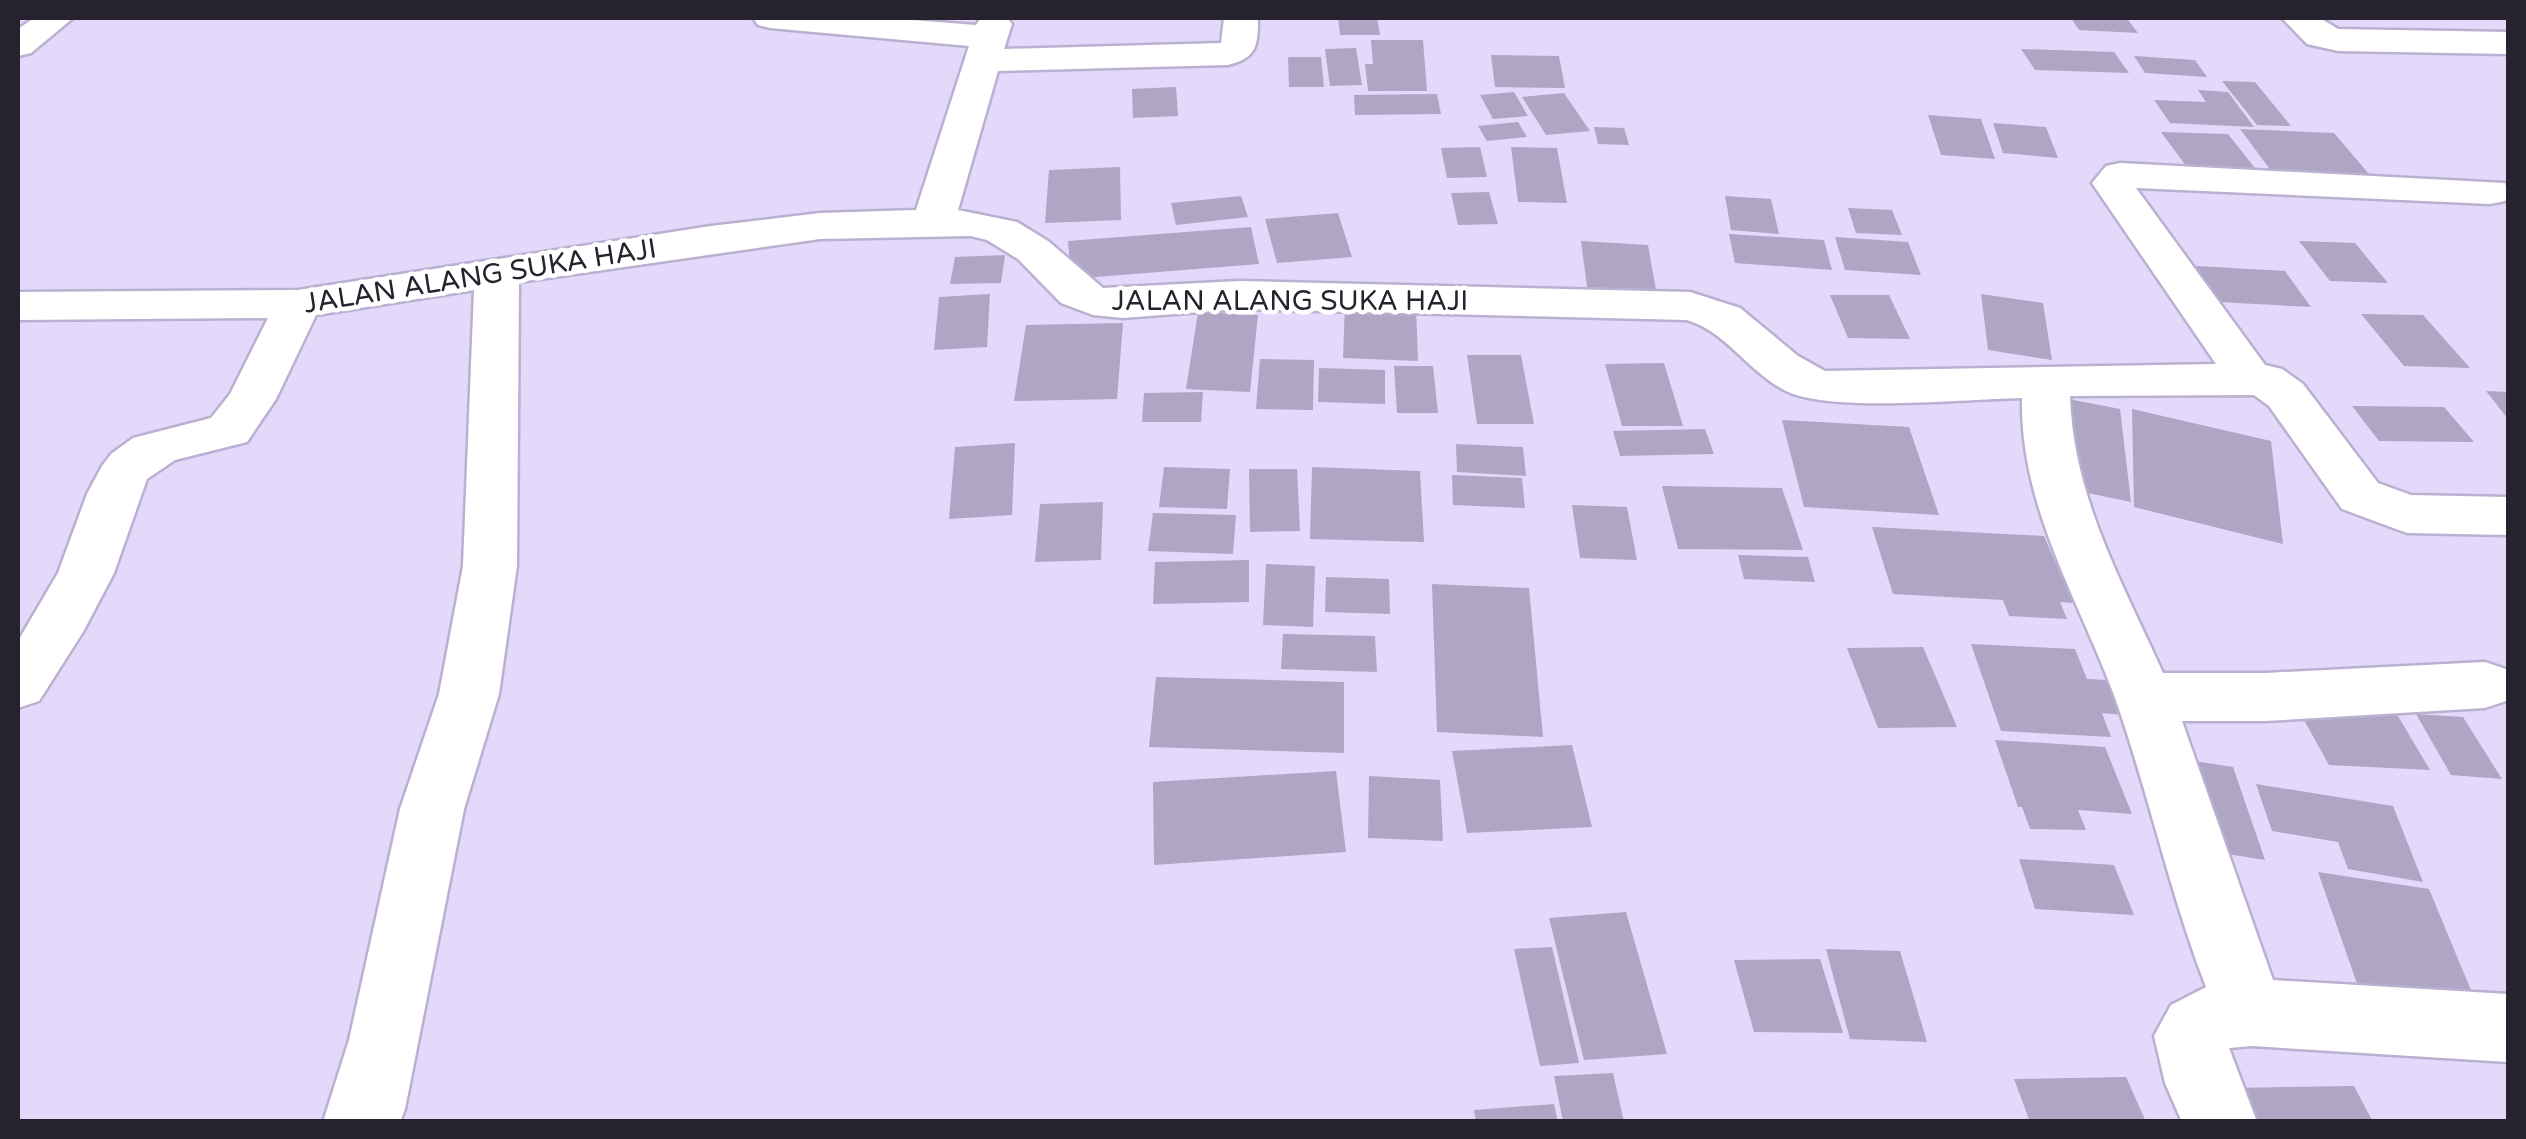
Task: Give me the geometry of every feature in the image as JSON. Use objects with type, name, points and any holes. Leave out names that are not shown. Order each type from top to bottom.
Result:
[{"type":"street","points":[[18,45],[56,18]]},
{"type":"street","points":[[770,18],[1228,54],[1239,49],[1240,18]]},
{"type":"street","points":[[2299,18],[2320,36],[2338,40],[2508,43]]},
{"type":"street","points":[[933,222],[990,38]]},
{"type":"street","points":[[2490,192],[2120,175],[2112,184],[2250,378],[2272,384],[2286,395],[2360,496],[2407,514],[2508,516]]},
{"type":"street","name":"JALAN ALANG SUKA HAJI","points":[[18,306],[298,304],[712,238],[820,226],[973,222],[1002,231],[1033,250],[1077,293],[1093,301],[1123,304],[1239,295],[1690,306],[1725,318],[1772,363],[1794,378],[1820,387],[2250,378]]},
{"type":"street","points":[[360,1122],[368,1110],[385,1040],[432,809],[470,694],[490,566],[497,273]]},
{"type":"street","points":[[18,685],[49,643],[88,570],[123,472],[154,449],[229,430],[252,400],[298,304]]},
{"type":"street","points":[[2046,384],[2044,411],[2050,449],[2081,562],[2144,696],[2214,920],[2252,1012]]},
{"type":"street","points":[[2144,696],[2265,698],[2485,685]]},
{"type":"street","points":[[2220,1122],[2202,1084],[2190,1036],[2201,1021],[2217,1015],[2252,1012],[2508,1028]]},
{"type":"building","points":[[1338,18],[1377,18],[1380,35],[1340,35]]},
{"type":"building","points":[[2071,18],[2128,20],[2138,33],[2079,30]]},
{"type":"building","points":[[1371,40],[1423,40],[1427,91],[1368,91],[1365,64],[1373,64]]},
{"type":"building","points":[[1356,48],[1362,85],[1330,86],[1325,49]]},
{"type":"building","points":[[2021,49],[2114,52],[2129,73],[2035,70]]},
{"type":"building","points":[[1491,55],[1559,56],[1565,88],[1495,87]]},
{"type":"building","points":[[2134,56],[2195,60],[2207,77],[2145,73]]},
{"type":"building","points":[[1288,57],[1321,57],[1324,87],[1289,87]]},
{"type":"building","points":[[2222,81],[2255,82],[2291,126],[2257,125]]},
{"type":"building","points":[[1176,87],[1178,116],[1133,118],[1132,89]]},
{"type":"building","points":[[2198,90],[2228,92],[2254,127],[2170,123],[2154,100],[2206,102]]},
{"type":"building","points":[[1514,92],[1528,116],[1493,119],[1480,95]]},
{"type":"building","points":[[1564,93],[1590,131],[1546,135],[1522,97]]},
{"type":"building","points":[[1437,94],[1441,114],[1355,115],[1354,95]]},
{"type":"building","points":[[1928,115],[1981,119],[1995,159],[1941,155]]},
{"type":"building","points":[[1518,122],[1527,137],[1487,141],[1478,126]]},
{"type":"building","points":[[1993,123],[2046,127],[2058,158],[2003,153]]},
{"type":"building","points":[[1594,127],[1624,128],[1629,145],[1598,144]]},
{"type":"building","points":[[2240,129],[2334,133],[2375,181],[2275,176]]},
{"type":"building","points":[[2161,132],[2228,134],[2255,168],[2187,167]]},
{"type":"building","points":[[1480,147],[1487,177],[1447,178],[1441,148]]},
{"type":"building","points":[[1511,147],[1557,148],[1567,203],[1518,202]]},
{"type":"building","points":[[1120,167],[1121,220],[1045,223],[1049,170]]},
{"type":"building","points":[[1489,192],[1498,224],[1458,225],[1451,193]]},
{"type":"building","points":[[1241,196],[1248,217],[1176,225],[1171,203]]},
{"type":"building","points":[[1725,196],[1771,199],[1779,234],[1731,230]]},
{"type":"building","points":[[1848,208],[1892,210],[1902,235],[1856,233]]},
{"type":"building","points":[[1338,213],[1352,257],[1277,263],[1265,219]]},
{"type":"building","points":[[1251,227],[1259,264],[1071,279],[1068,241]]},
{"type":"building","points":[[1729,234],[1824,240],[1832,270],[1735,263]]},
{"type":"building","points":[[1835,237],[1908,242],[1921,275],[1845,270]]},
{"type":"building","points":[[1581,241],[1648,245],[1656,290],[1587,287]]},
{"type":"building","points":[[2299,241],[2355,243],[2388,283],[2330,281]]},
{"type":"building","points":[[1005,255],[1001,283],[950,284],[955,257]]},
{"type":"building","points":[[2179,265],[2285,271],[2311,307],[2201,301]]},
{"type":"building","points":[[990,294],[987,347],[934,350],[939,297]]},
{"type":"building","points":[[1981,294],[2043,303],[2052,360],[1988,350]]},
{"type":"building","points":[[1830,295],[1889,295],[1910,339],[1848,338]]},
{"type":"building","points":[[1345,304],[1416,307],[1418,361],[1343,358]]},
{"type":"building","points":[[1198,312],[1258,315],[1250,392],[1186,389]]},
{"type":"building","points":[[2361,314],[2423,315],[2470,368],[2404,366]]},
{"type":"building","points":[[1123,323],[1117,399],[1014,401],[1026,325]]},
{"type":"building","points":[[1467,355],[1521,355],[1534,424],[1477,424]]},
{"type":"building","points":[[1260,359],[1314,360],[1313,410],[1256,409]]},
{"type":"building","points":[[1664,363],[1683,426],[1622,426],[1605,364]]},
{"type":"building","points":[[1394,366],[1433,366],[1438,413],[1397,413]]},
{"type":"building","points":[[1319,368],[1385,370],[1385,404],[1318,402]]},
{"type":"building","points":[[2486,391],[2508,392],[2508,419]]},
{"type":"building","points":[[1203,392],[1201,422],[1142,422],[1144,393]]},
{"type":"building","points":[[2058,397],[2120,409],[2131,502],[2064,488]]},
{"type":"building","points":[[2352,406],[2444,407],[2474,442],[2379,441]]},
{"type":"building","points":[[2132,409],[2271,441],[2283,544],[2134,507]]},
{"type":"building","points":[[1782,420],[1909,427],[1939,515],[1804,507]]},
{"type":"building","points":[[1705,429],[1714,454],[1620,456],[1613,431]]},
{"type":"building","points":[[1015,443],[1012,515],[949,519],[955,447]]},
{"type":"building","points":[[1456,444],[1523,447],[1526,476],[1457,472]]},
{"type":"building","points":[[1164,467],[1230,469],[1227,509],[1159,507]]},
{"type":"building","points":[[1312,467],[1420,471],[1424,542],[1310,539]]},
{"type":"building","points":[[1249,469],[1297,469],[1300,531],[1250,532]]},
{"type":"building","points":[[1452,475],[1522,478],[1525,508],[1453,505]]},
{"type":"building","points":[[1662,486],[1782,488],[1803,550],[1678,549]]},
{"type":"building","points":[[1103,502],[1101,560],[1035,562],[1040,504]]},
{"type":"building","points":[[1572,505],[1627,507],[1637,560],[1580,558]]},
{"type":"building","points":[[1153,513],[1236,515],[1233,554],[1148,551]]},
{"type":"building","points":[[1872,527],[2044,536],[2073,603],[2060,602],[2067,619],[2009,616],[2003,600],[1893,594]]},
{"type":"building","points":[[1738,555],[1808,557],[1815,582],[1744,579]]},
{"type":"building","points":[[1249,560],[1249,602],[1153,604],[1155,562]]},
{"type":"building","points":[[1266,564],[1315,566],[1313,627],[1263,625]]},
{"type":"building","points":[[1326,577],[1389,579],[1390,614],[1325,612]]},
{"type":"building","points":[[1432,584],[1529,588],[1543,737],[1437,732]]},
{"type":"building","points":[[1283,634],[1375,636],[1377,672],[1281,669]]},
{"type":"building","points":[[1971,644],[2075,649],[2087,679],[2108,680],[2124,715],[2102,713],[2111,737],[2001,731]]},
{"type":"building","points":[[1923,647],[1957,727],[1878,728],[1847,648]]},
{"type":"building","points":[[1156,677],[1344,682],[1344,753],[1149,747]]},
{"type":"building","points":[[2294,702],[2392,706],[2430,770],[2329,765]]},
{"type":"building","points":[[2416,714],[2463,717],[2502,779],[2451,775]]},
{"type":"building","points":[[1995,740],[2105,747],[2132,814],[2078,810],[2086,830],[2030,829],[2022,807],[2018,807]]},
{"type":"building","points":[[1572,745],[1592,827],[1467,833],[1452,751]]},
{"type":"building","points":[[2168,757],[2233,767],[2265,860],[2196,849]]},
{"type":"building","points":[[1336,771],[1346,852],[1154,865],[1153,782]]},
{"type":"building","points":[[1369,776],[1440,780],[1443,841],[1368,838]]},
{"type":"building","points":[[2256,784],[2393,806],[2423,882],[2348,869],[2338,842],[2272,831]]},
{"type":"building","points":[[2019,859],[2114,865],[2134,915],[2035,909]]},
{"type":"building","points":[[2318,872],[2429,889],[2480,1012],[2360,992]]},
{"type":"building","points":[[1626,912],[1667,1054],[1584,1060],[1549,918]]},
{"type":"building","points":[[1552,947],[1579,1063],[1540,1066],[1514,949]]},
{"type":"building","points":[[1826,949],[1900,951],[1927,1042],[1850,1039]]},
{"type":"building","points":[[1820,959],[1843,1033],[1754,1032],[1734,960]]},
{"type":"building","points":[[1613,1073],[1624,1122],[1563,1122],[1554,1076]]},
{"type":"building","points":[[2126,1077],[2146,1122],[2030,1122],[2014,1079]]},
{"type":"building","points":[[2354,1086],[2373,1122],[2247,1122],[2231,1088]]},
{"type":"building","points":[[1554,1104],[1558,1122],[1476,1122],[1474,1110]]}]
